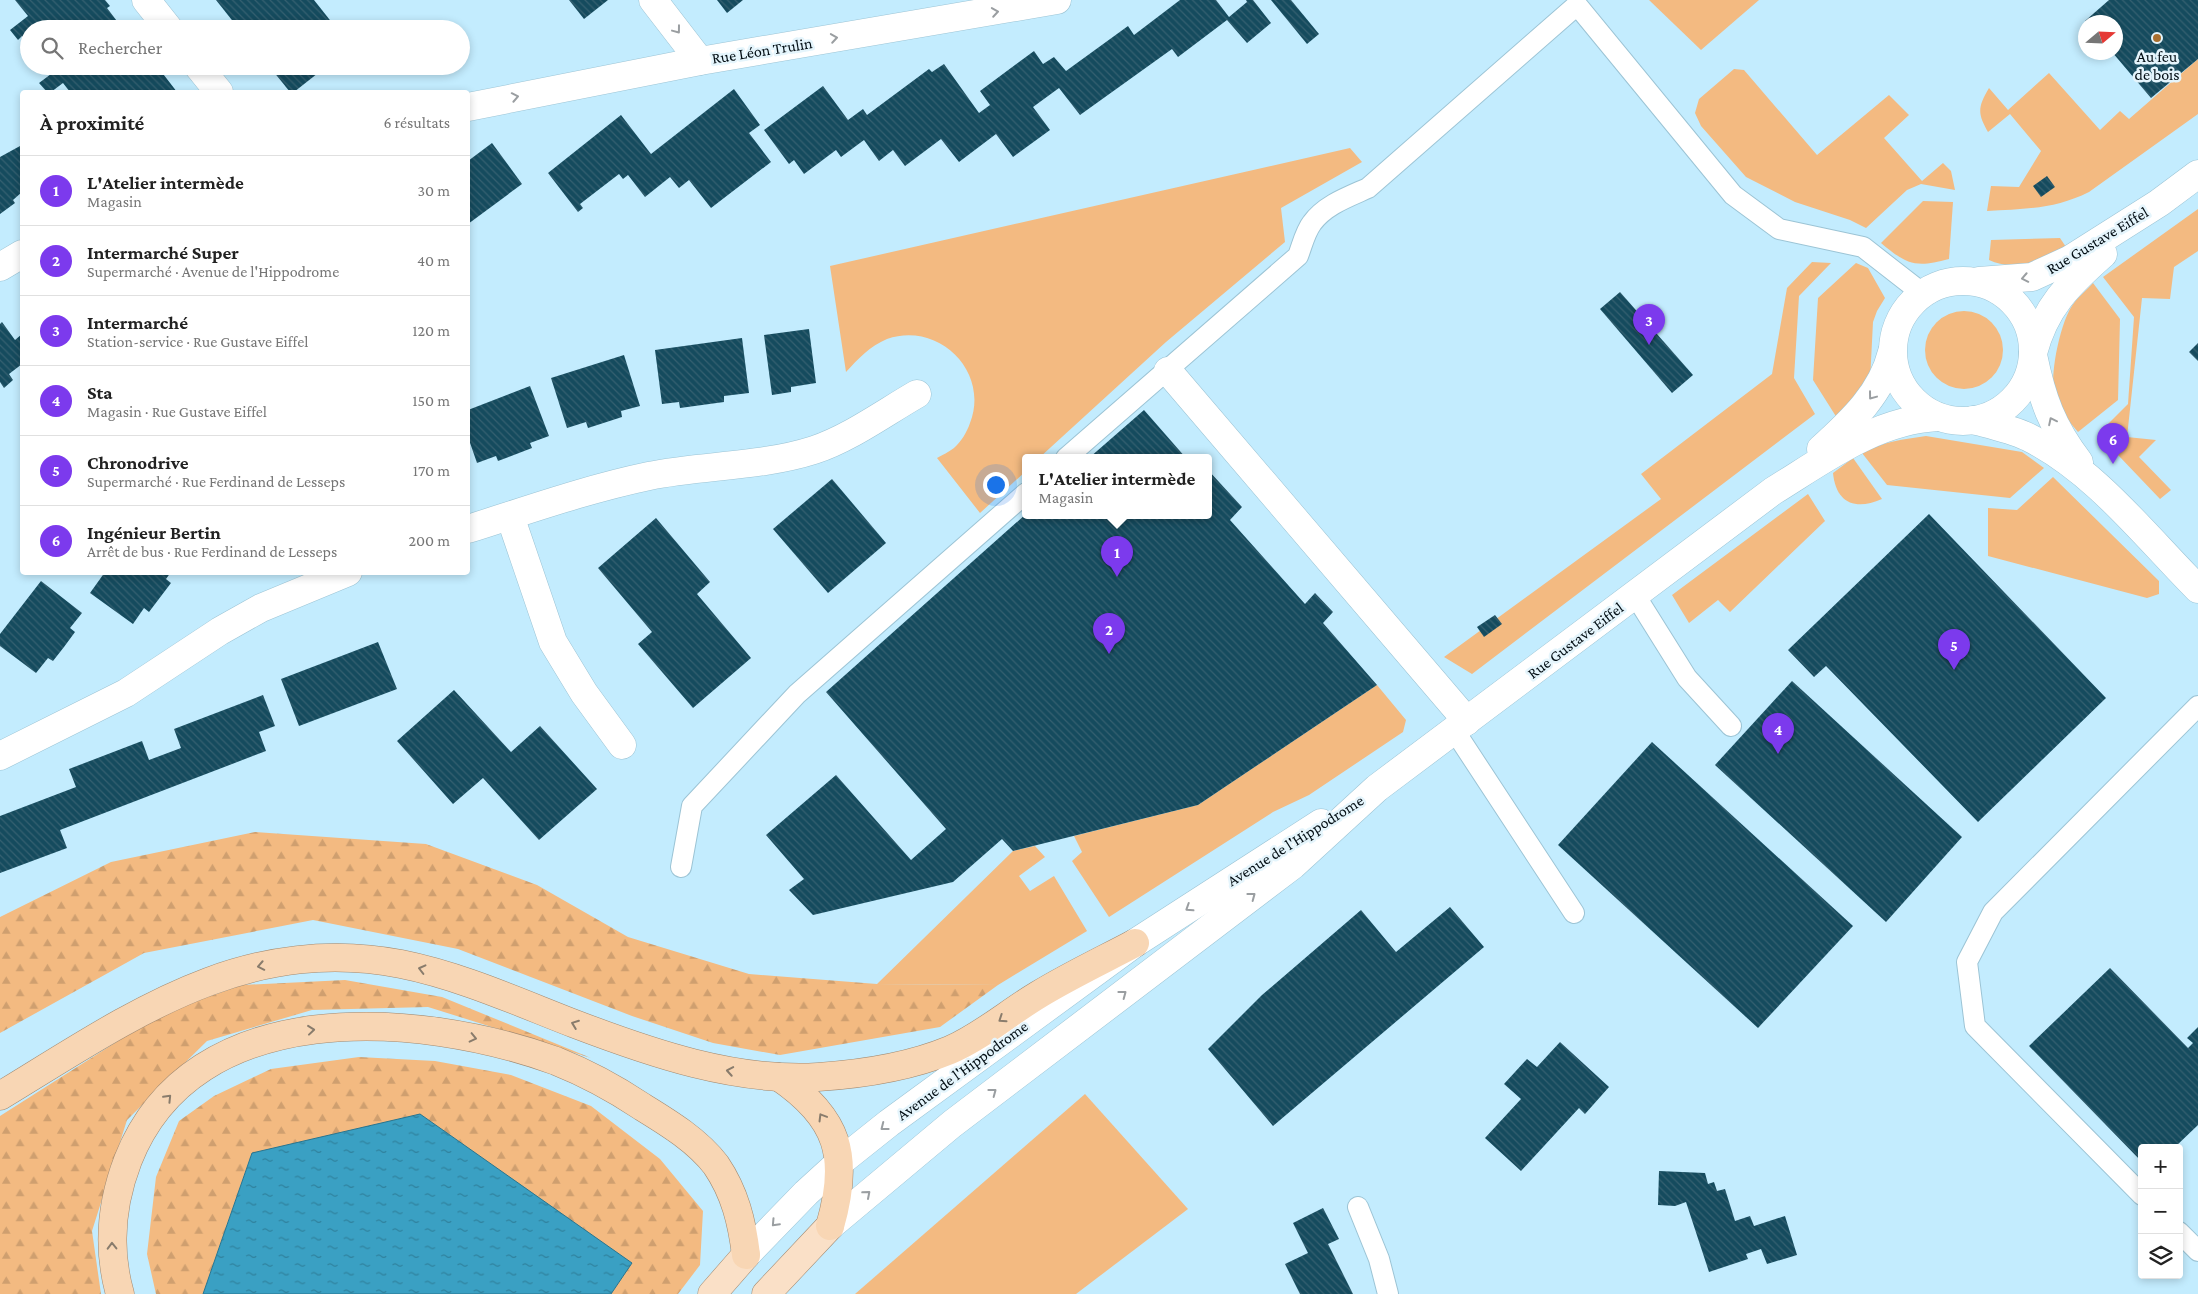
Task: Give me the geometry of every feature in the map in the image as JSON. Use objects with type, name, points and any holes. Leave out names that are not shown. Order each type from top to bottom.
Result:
[{"type":"highway","points":[[0,1096],[141,1011],[188,988],[240,971],[295,960],[323,958],[374,960],[428,971],[467,982],[649,1050],[714,1068],[779,1077],[816,1078],[863,1072],[932,1056],[975,1037],[1056,984],[1135,944]]},
{"type":"highway","points":[[120,1294],[111,1248],[115,1200],[134,1146],[159,1107],[199,1071],[248,1045],[270,1037],[332,1028],[402,1028],[457,1035],[556,1061],[609,1086],[676,1128],[714,1163],[736,1203],[741,1221],[746,1255]]},
{"type":"highway","points":[[779,1077],[808,1098],[821,1114],[829,1129],[840,1162],[840,1188],[830,1226]]},
{"type":"main road","points":[[146,0],[161,20]]},
{"type":"main road","points":[[653,0],[700,61]]},
{"type":"main road","name":"Rue Léon Trulin","points":[[470,107],[700,61],[1057,0]]},
{"type":"main road","points":[[205,75],[217,90]]},
{"type":"main road","name":"Rue Gustave Eiffel","points":[[2033,355],[2044,320],[2057,298],[2074,279],[2159,204],[2198,174]]},
{"type":"main road","name":"Rue Gustave Eiffel","points":[[1976,281],[2013,280],[2048,271],[2159,204]]},
{"type":"main road","points":[[0,267],[20,255]]},
{"type":"main road","points":[[2100,489],[2052,422],[2044,402],[2033,355],[2030,332],[2018,308],[1997,289],[1976,281],[1964,280],[1942,283],[1913,301],[1900,319],[1892,352],[1902,386],[1918,405],[1938,417],[1973,420],[2007,428],[2028,437],[2069,463],[2100,489],[2198,589]]},
{"type":"main road","name":"Rue Gustave Eiffel","points":[[1774,492],[1831,440],[1869,401],[1880,386],[1892,352]]},
{"type":"main road","points":[[1973,420],[1996,413],[2014,398],[2028,378],[2033,355]]},
{"type":"main road","points":[[1168,371],[1460,726]]},
{"type":"main road","points":[[470,528],[592,489],[651,476],[784,457],[814,449],[848,434],[917,394]]},
{"type":"main road","name":"Rue Gustave Eiffel","points":[[1378,788],[1774,492],[1836,452],[1883,428],[1918,418],[1938,417]]},
{"type":"main road","points":[[510,516],[553,642],[584,692],[622,745]]},
{"type":"main road","points":[[0,756],[126,693],[220,631],[261,608],[341,575]]},
{"type":"main road","name":"Avenue de l'Hippodrome","points":[[712,1294],[777,1221],[840,1162],[1135,944],[1281,848],[1378,788]]},
{"type":"main road","name":"Avenue de l'Hippodrome","points":[[766,1294],[830,1226],[952,1124],[1293,865],[1378,788]]},
{"type":"lane","points":[[1071,454],[1298,256],[1311,224],[1324,211],[1368,188],[1577,5],[1733,195],[1779,229],[1863,248],[1922,294]]},
{"type":"lane","points":[[681,867],[692,806],[797,694],[1022,497]]},
{"type":"lane","points":[[1635,596],[1688,678],[1731,726]]},
{"type":"lane","points":[[2138,1191],[1975,1026],[1967,962],[1993,912],[2198,706]]},
{"type":"lane","points":[[1460,726],[1574,913]]},
{"type":"lane","points":[[1358,1207],[1379,1259],[1388,1294]]},
{"type":"lane","points":[[2181,1234],[2198,1251]]},
{"type":"green space","points":[[1649,0],[1759,0],[1701,50]]},
{"type":"green space","points":[[2198,59],[2198,114],[2089,192],[2076,198],[2052,205],[2027,209],[1987,211],[1991,186],[2019,187],[2041,151],[2010,114],[1988,132],[1982,120],[1980,110],[1989,88],[2008,110],[2049,73],[2100,130],[2120,111],[2129,119]]},
{"type":"green space","points":[[1734,69],[1744,70],[1817,155],[1889,95],[1909,115],[1884,138],[1922,181],[1943,163],[1951,171],[1955,190],[1921,184],[1907,190],[1866,228],[1850,220],[1795,202],[1746,177],[1701,126],[1695,113],[1699,99]]},
{"type":"green space","points":[[1350,148],[1362,162],[1281,208],[1285,242],[1166,342],[1043,454],[1022,454],[1022,475],[980,513],[937,458],[954,448],[961,440],[970,423],[974,404],[973,386],[966,369],[956,355],[941,344],[925,337],[906,335],[887,339],[875,345],[846,372],[830,266]]},
{"type":"green space","points":[[1923,201],[1953,202],[1949,259],[1920,264],[1912,263],[1898,256],[1881,243]]},
{"type":"green space","points":[[2198,209],[2198,251],[2174,267],[2170,299],[2142,298],[2127,437],[2156,440],[2139,457],[2171,490],[2160,499],[2098,434],[2128,404],[2134,317],[2103,277]]},
{"type":"green space","points":[[2060,238],[2068,250],[2039,261],[2008,265],[1989,260],[1991,240]]},
{"type":"green space","points":[[1812,262],[1831,263],[1799,296],[1794,378],[1815,414],[1472,674],[1444,657],[1661,499],[1641,474],[1772,374],[1787,288]]},
{"type":"green space","points":[[1856,263],[1868,268],[1885,298],[1873,322],[1870,381],[1837,418],[1813,380],[1818,298]]},
{"type":"green space","points":[[2093,283],[2120,319],[2118,400],[2078,432],[2063,414],[2054,393],[2055,360],[2061,333],[2069,311],[2076,300]]},
{"type":"green space","points":[[1964,311],[1979,314],[1991,323],[2000,335],[2003,350],[2000,365],[1991,377],[1979,386],[1964,389],[1949,386],[1937,377],[1928,365],[1925,350],[1928,335],[1937,323],[1949,314]]},
{"type":"green space","points":[[1926,436],[2022,452],[2044,468],[2010,498],[1887,485],[1862,453],[1885,444]]},
{"type":"green space","points":[[1853,458],[1882,499],[1872,503],[1855,504],[1848,502],[1838,491],[1833,473]]},
{"type":"green space","points":[[2053,477],[2159,581],[2159,594],[2147,598],[1988,556],[1988,508],[2017,510]]},
{"type":"green space","points":[[1808,494],[1825,521],[1730,612],[1718,600],[1689,623],[1672,595]]},
{"type":"green space","points":[[1377,685],[1406,720],[1403,732],[1309,795],[1273,812],[1109,917],[1072,861],[1082,852],[1074,836],[1198,805]]},
{"type":"green space","points":[[255,832],[426,844],[537,885],[628,937],[749,974],[877,984],[998,985],[940,1027],[780,1055],[713,1043],[632,1016],[458,949],[313,920],[144,953],[0,1033],[0,917],[111,862]]},
{"type":"green space","points":[[1035,846],[1045,857],[1019,876],[1030,891],[1054,876],[1087,931],[998,985],[877,984],[1013,851]]},
{"type":"green space","points":[[345,980],[442,997],[591,1058],[428,1007],[312,1010],[207,1041],[127,1120],[92,1231],[101,1294],[0,1294],[0,1116],[162,1013],[242,985]]},
{"type":"green space","points":[[359,1057],[435,1061],[511,1075],[591,1106],[660,1159],[703,1211],[700,1265],[678,1294],[611,1294],[631,1263],[252,1153],[203,1294],[156,1294],[147,1254],[156,1177],[179,1121],[214,1096],[271,1069]]},
{"type":"green space","points":[[1085,1094],[1188,1209],[1076,1294],[855,1294]]},
{"type":"water","points":[[420,1114],[632,1263],[611,1294],[203,1294],[252,1153]]},
{"type":"building","points":[[15,0],[105,0],[110,6],[107,8],[116,20],[23,20],[28,16]]},
{"type":"building","points":[[216,0],[314,0],[330,20],[232,20]]},
{"type":"building","points":[[569,0],[608,0],[584,19]]},
{"type":"building","points":[[717,0],[743,0],[727,13]]},
{"type":"building","points":[[1180,0],[1216,0],[1229,17],[1247,2],[1246,0],[1253,0],[1271,23],[1247,43],[1227,20],[1178,57],[1172,49],[1080,115],[1059,88],[1033,107],[1050,130],[1013,157],[996,134],[959,162],[941,139],[905,166],[893,150],[879,161],[864,140],[841,157],[836,150],[804,174],[794,160],[789,164],[764,130],[823,86],[848,120],[863,109],[867,115],[929,69],[932,72],[944,64],[979,113],[990,105],[980,91],[1034,51],[1043,64],[1054,57],[1066,71],[1128,26],[1134,35]]},
{"type":"building","points":[[1271,0],[1291,0],[1319,34],[1307,44]]},
{"type":"building","name":"Au feu de bois","points":[[2109,0],[2198,0],[2198,59],[2151,98],[2119,60],[2123,60],[2123,15],[2092,15]]},
{"type":"building","points":[[20,22],[20,38],[18,40],[10,30]]},
{"type":"building","points":[[50,75],[164,75],[175,90],[68,90],[63,83],[54,90],[45,90],[39,83]]},
{"type":"building","points":[[276,75],[316,75],[297,90],[288,90]]},
{"type":"building","points":[[734,89],[760,125],[749,133],[771,162],[711,208],[689,180],[679,188],[670,177],[645,197],[628,175],[623,179],[619,174],[580,204],[583,208],[578,212],[548,173],[621,115],[651,154]]},
{"type":"building","points":[[492,143],[522,184],[470,223],[470,160]]},
{"type":"building","points":[[20,146],[20,194],[13,200],[15,203],[0,214],[0,157]]},
{"type":"building","points":[[2047,176],[2055,187],[2041,197],[2033,186]]},
{"type":"building","points":[[1620,292],[1693,375],[1672,393],[1600,309]]},
{"type":"building","points":[[2,322],[15,340],[20,336],[20,366],[9,374],[13,380],[4,388],[0,382],[0,324]]},
{"type":"building","points":[[809,329],[816,383],[791,387],[791,392],[772,395],[764,335]]},
{"type":"building","points":[[742,338],[749,393],[724,396],[724,402],[680,408],[679,402],[662,404],[655,350]]},
{"type":"building","points":[[2198,343],[2198,361],[2189,352]]},
{"type":"building","points":[[624,355],[640,406],[621,411],[622,417],[588,428],[586,422],[567,428],[551,378]]},
{"type":"building","points":[[530,386],[549,436],[530,443],[532,448],[498,461],[496,456],[477,463],[470,443],[470,409]]},
{"type":"building","points":[[1144,410],[1182,454],[1094,454]]},
{"type":"building","points":[[1212,474],[1242,507],[1230,520],[1305,604],[1315,593],[1333,612],[1323,623],[1377,685],[1198,805],[1013,851],[1002,839],[953,882],[813,915],[789,890],[804,879],[766,835],[836,775],[911,860],[946,829],[826,692],[1022,518],[1212,519]]},
{"type":"building","points":[[832,479],[886,543],[828,593],[773,529]]},
{"type":"building","points":[[1929,514],[2106,698],[1978,822],[1826,666],[1814,677],[1788,650]]},
{"type":"building","points":[[656,518],[710,582],[697,594],[751,658],[693,708],[638,644],[652,632],[598,568]]},
{"type":"building","points":[[103,575],[169,575],[166,579],[171,583],[149,612],[144,608],[133,624],[90,593]]},
{"type":"building","points":[[41,581],[82,613],[70,628],[75,632],[64,647],[53,661],[48,658],[36,673],[0,646],[0,634]]},
{"type":"building","points":[[1495,615],[1502,624],[1484,637],[1477,627]]},
{"type":"building","points":[[378,642],[397,689],[299,726],[281,679]]},
{"type":"building","points":[[1792,681],[1962,837],[1886,922],[1715,765]]},
{"type":"building","points":[[454,690],[511,752],[540,726],[597,789],[539,840],[483,778],[453,804],[397,741]]},
{"type":"building","points":[[263,695],[275,726],[259,732],[266,751],[60,830],[67,848],[0,873],[0,816],[76,787],[69,769],[142,741],[149,760],[181,748],[174,729]]},
{"type":"building","points":[[1652,742],[1853,926],[1758,1028],[1558,845]]},
{"type":"building","points":[[1450,907],[1484,947],[1273,1126],[1208,1049],[1262,995],[1361,910],[1396,952]]},
{"type":"building","points":[[2110,968],[2188,1048],[2193,1043],[2187,1038],[2198,1027],[2198,1125],[2178,1144],[2138,1144],[2138,1158],[2029,1046]]},
{"type":"building","points":[[1560,1042],[1609,1087],[1585,1114],[1579,1108],[1521,1171],[1485,1138],[1521,1099],[1504,1084],[1527,1059],[1537,1067]]},
{"type":"building","points":[[1659,1171],[1705,1173],[1708,1184],[1714,1182],[1717,1191],[1725,1189],[1735,1221],[1750,1216],[1754,1226],[1785,1216],[1797,1255],[1767,1264],[1761,1249],[1746,1254],[1748,1259],[1709,1272],[1686,1202],[1675,1206],[1658,1205]]},
{"type":"building","points":[[1323,1208],[1339,1239],[1328,1244],[1353,1294],[1300,1294],[1285,1264],[1308,1253],[1293,1223]]},
{"type":"place","name":"Au feu de bois","points":[[2157,38]]},
{"type":"place","name":"Intermarché","points":[[1649,345]]},
{"type":"place","name":"Ingénieur Bertin","points":[[2113,464]]},
{"type":"place","name":"L'Atelier intermède","points":[[1117,577]]},
{"type":"place","name":"Intermarché Super","points":[[1109,654]]},
{"type":"place","name":"Chronodrive","points":[[1954,670]]},
{"type":"place","name":"Sta","points":[[1778,754]]}]
